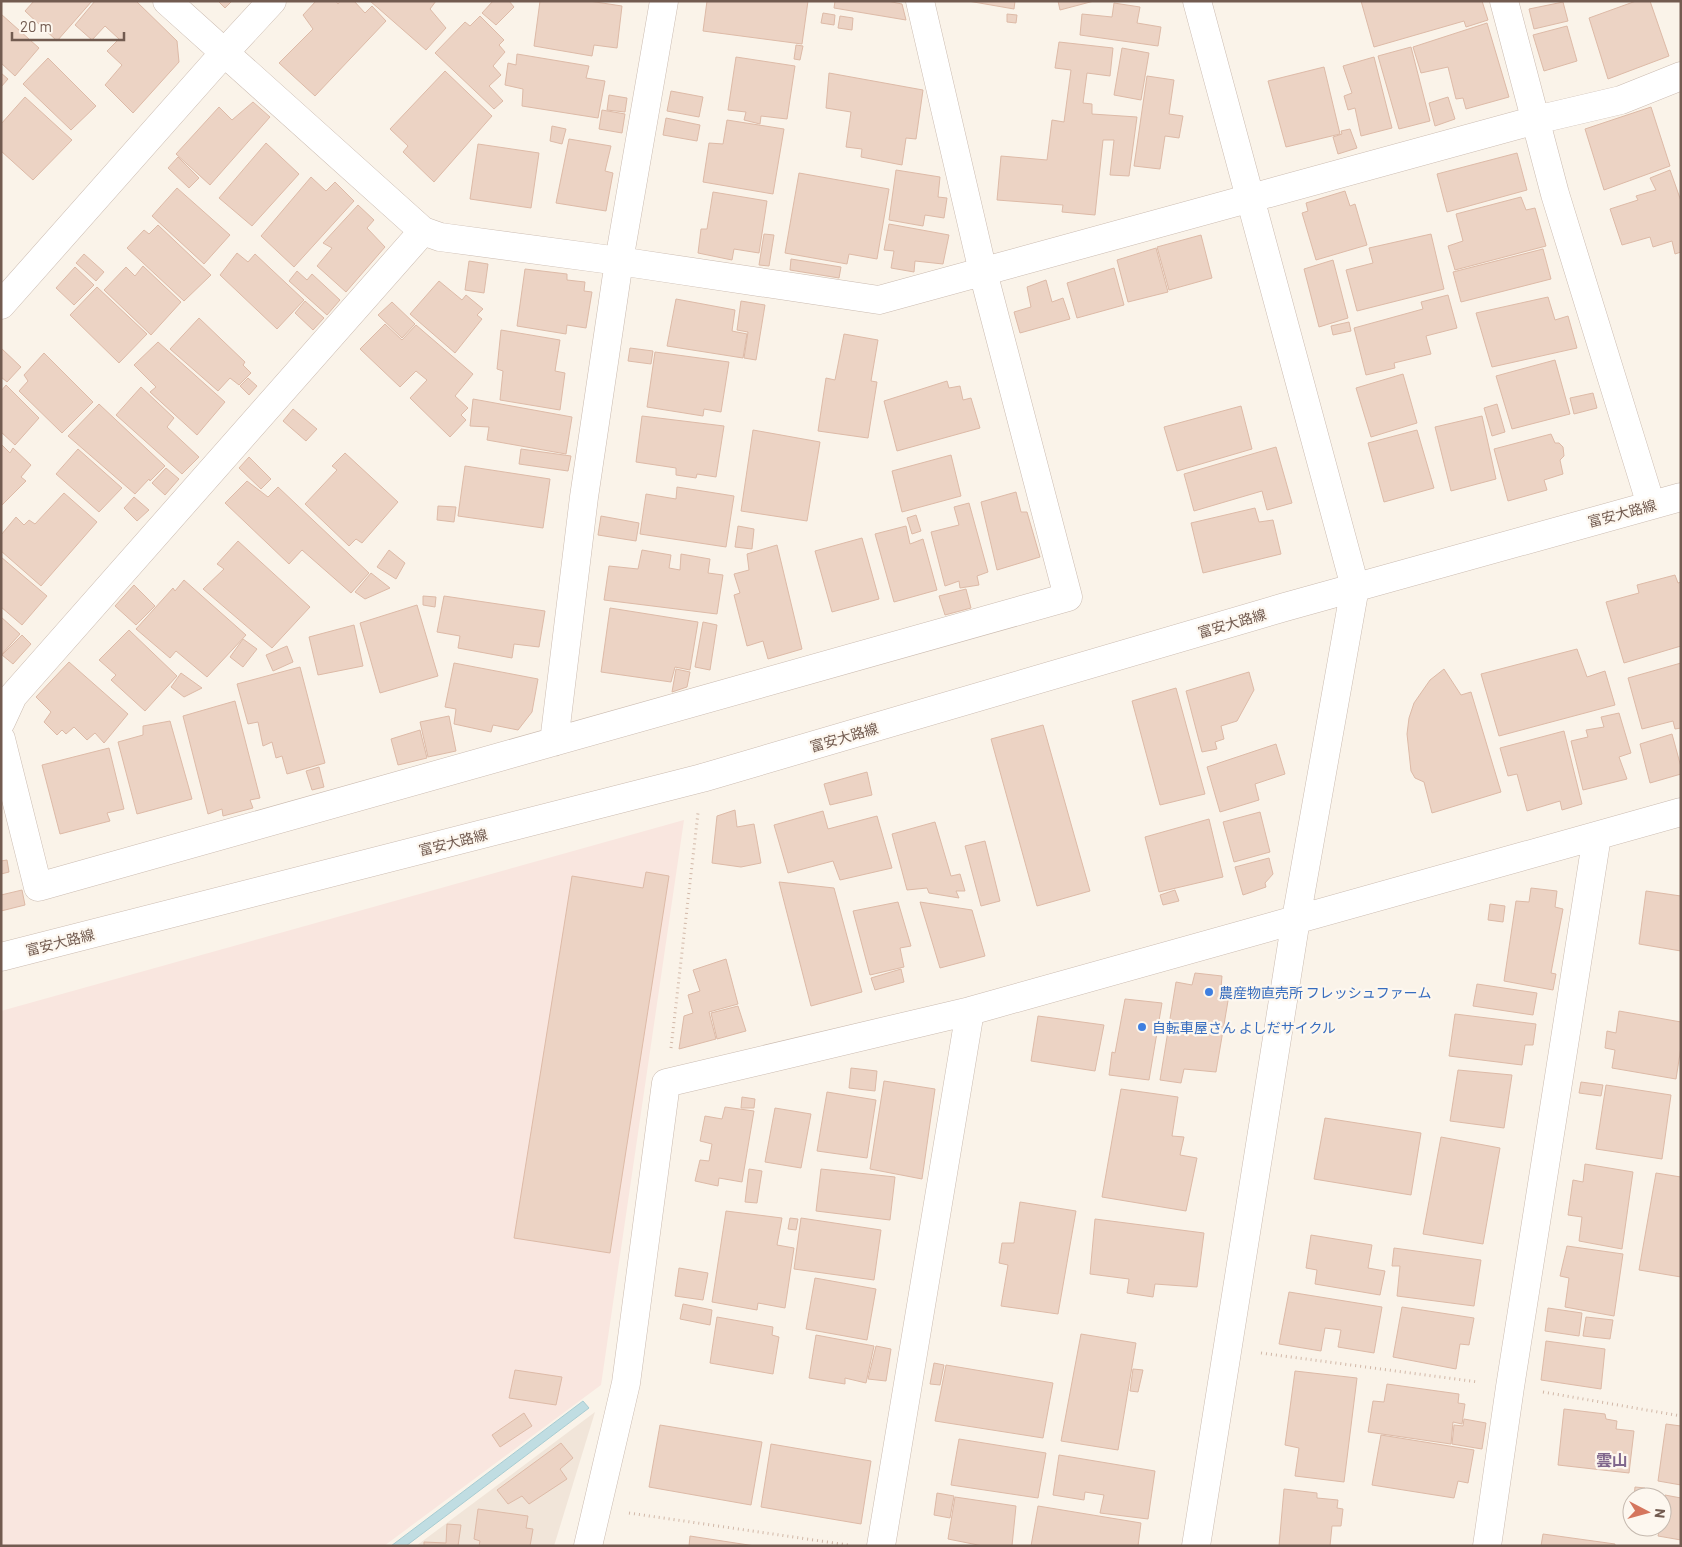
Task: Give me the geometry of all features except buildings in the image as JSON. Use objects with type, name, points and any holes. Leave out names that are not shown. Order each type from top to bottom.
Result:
[{"type":"street","points":[[167,1],[423,231],[440,237],[619,261],[879,300],[1536,120],[1621,100],[1681,76]]},
{"type":"street","points":[[1,305],[272,1]]},
{"type":"street","points":[[554,742],[584,497],[619,261],[664,1]]},
{"type":"street","points":[[1,739],[38,887],[1068,597],[983,272],[920,1]]},
{"type":"street","points":[[1196,1546],[1296,919],[1355,588],[1197,1]]},
{"type":"street","points":[[1504,1],[1555,194],[1651,505]]},
{"type":"street","points":[[1,722],[13,696],[423,231]]},
{"type":"street","name":"富安大路線","points":[[1,957],[702,778],[1355,588],[1681,497]]},
{"type":"street","points":[[588,1546],[626,1383],[666,1083],[970,1011],[1681,812]]},
{"type":"street","points":[[1487,1546],[1510,1387],[1597,836]]},
{"type":"street","points":[[881,1546],[970,1011]]},
{"type":"path","points":[[666,1083],[702,778]]},
{"type":"path","points":[[1228,1348],[1510,1387],[1681,1416]]},
{"type":"path","points":[[597,1508],[854,1546]]},
{"type":"shaded area","points":[[684,820],[601,1385],[384,1546],[1,1546],[1,1011]]},
{"type":"shaded area","points":[[595,1412],[554,1546],[416,1546]]},
{"type":"water","points":[[583,1401],[589,1408],[406,1546],[391,1546]]},
{"type":"place","name":"農産物直売所 フレッシュファーム","points":[[1209,992]]},
{"type":"place","name":"自転車屋さん よしだサイクル","points":[[1142,1027]]},
{"type":"district","name":"雲山","points":[[1612,1459]]}]
